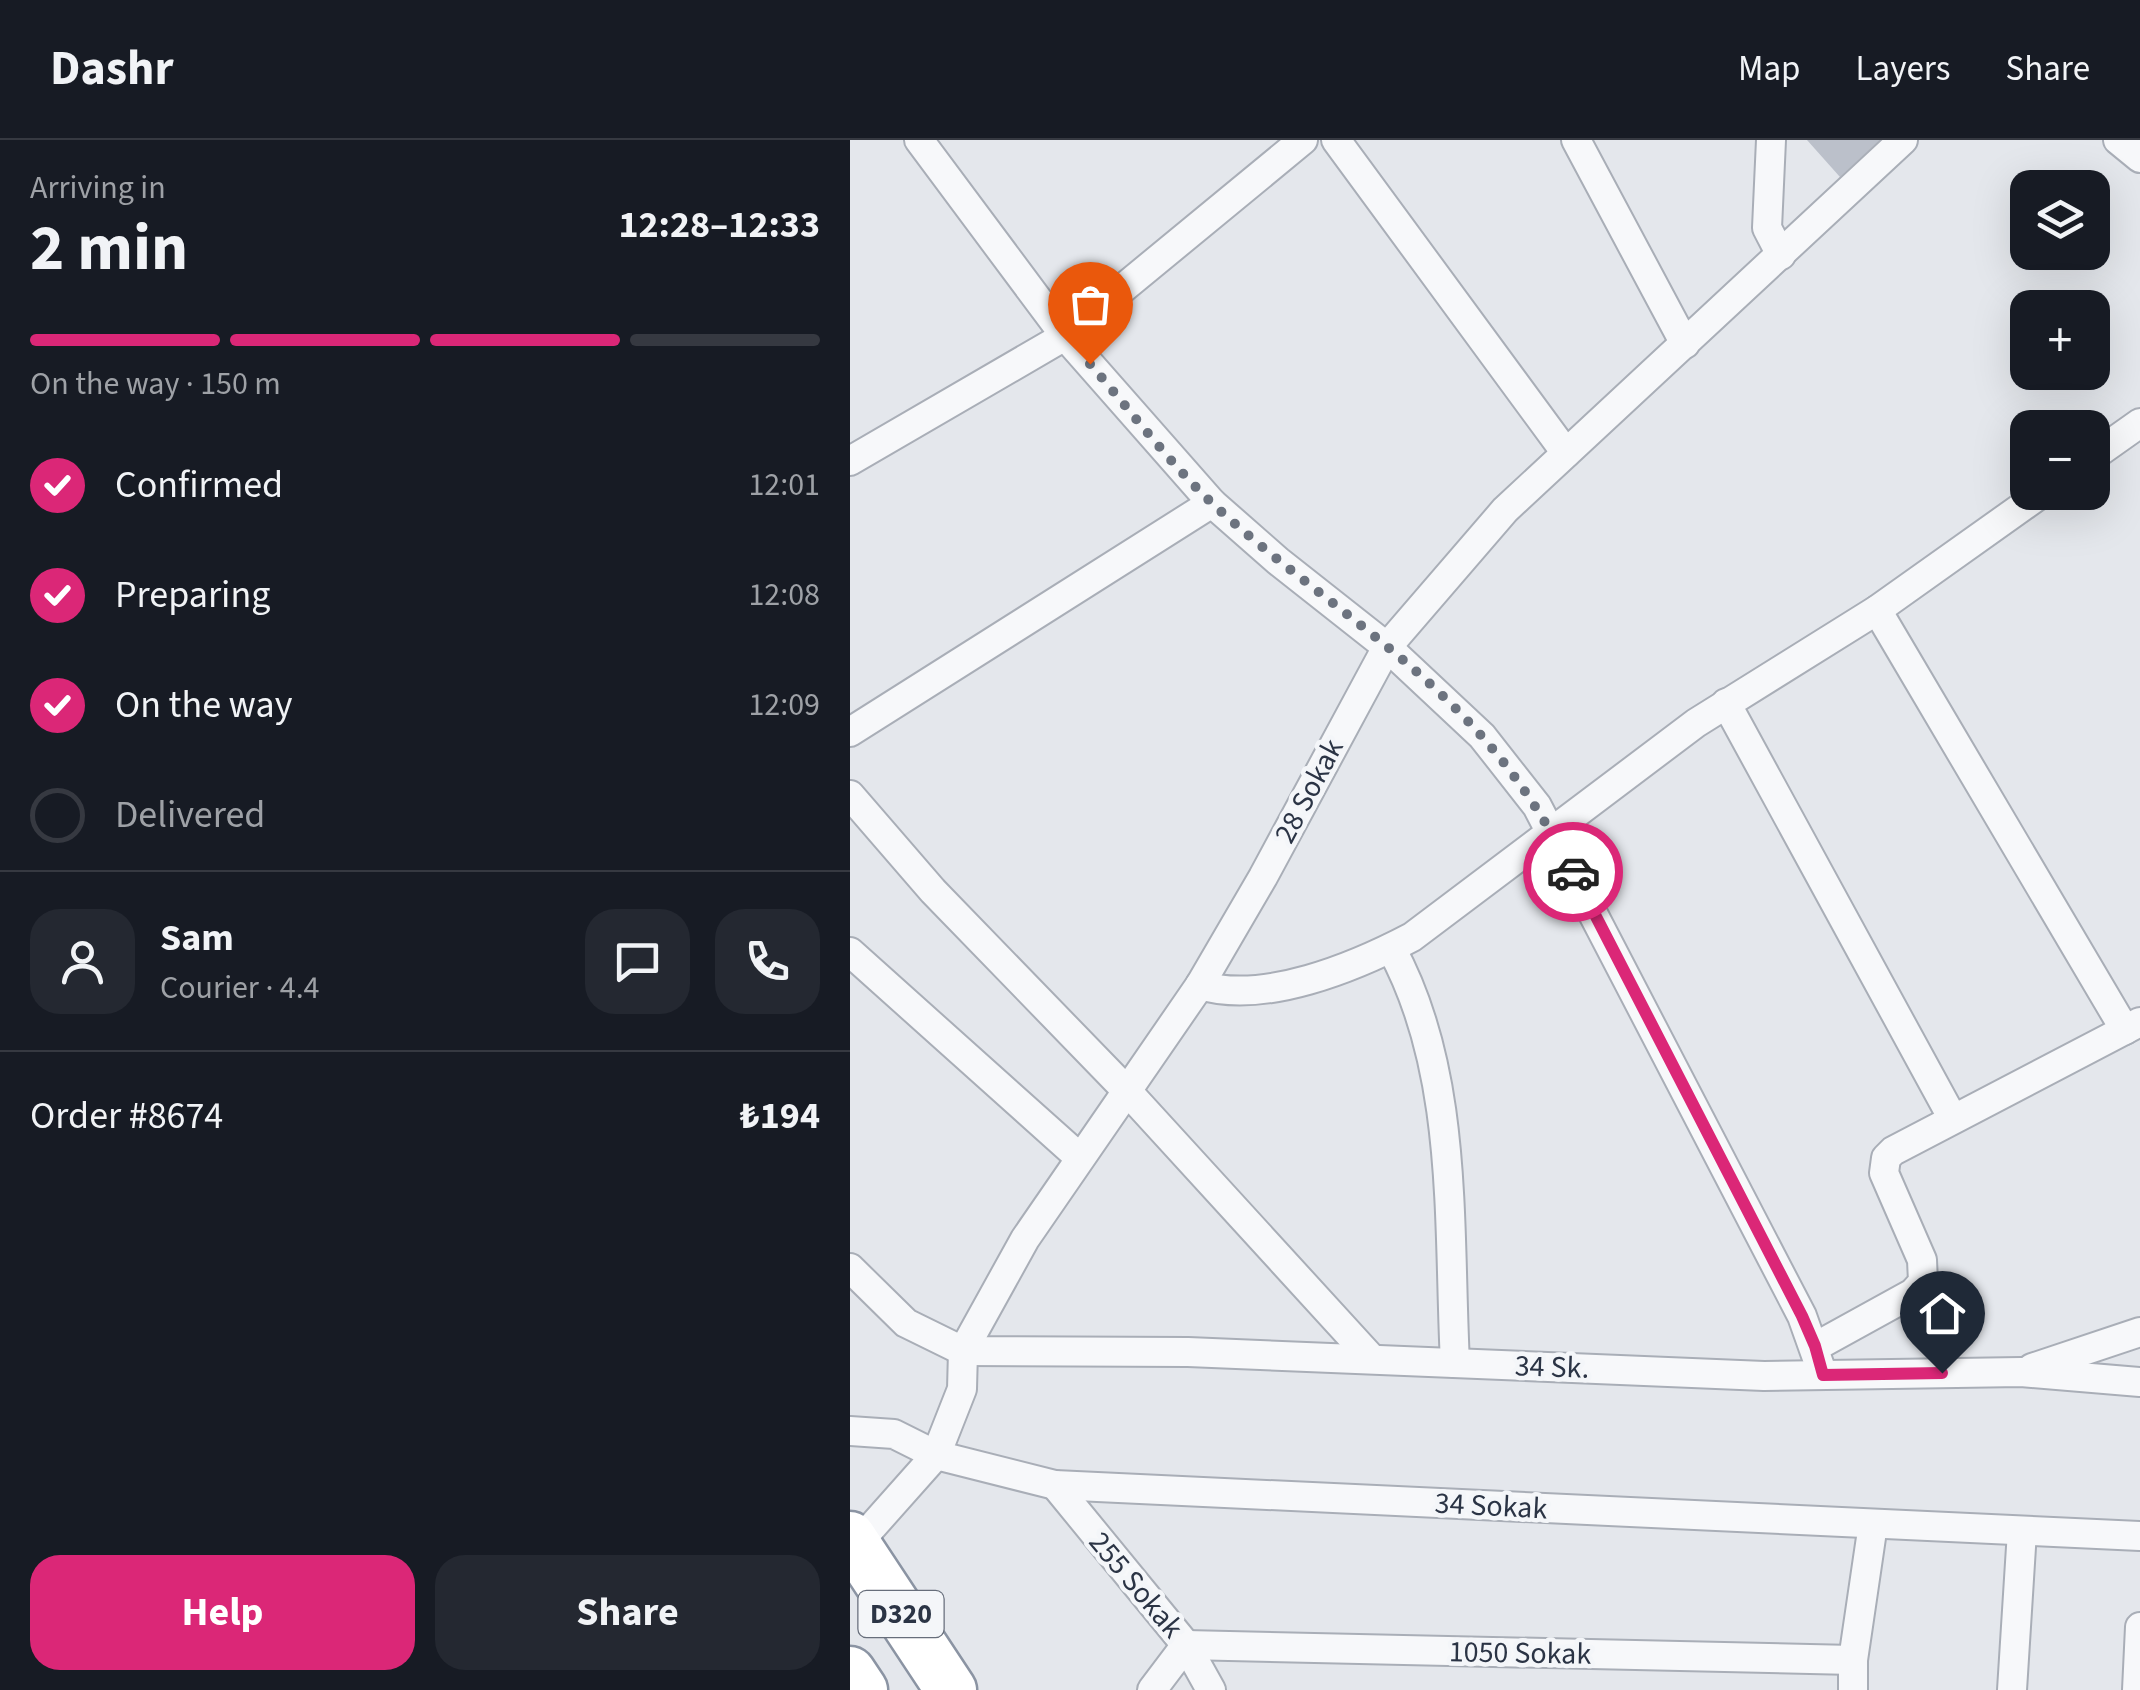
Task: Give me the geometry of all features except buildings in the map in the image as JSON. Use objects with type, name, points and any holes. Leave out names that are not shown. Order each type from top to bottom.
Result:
[{"type":"highway","name":"D320","points":[[853,1541],[951,1690]]},
{"type":"highway","name":"D320","points":[[850,1672],[862,1690]]},
{"type":"street","points":[[919,140],[1065,336],[1212,504],[1387,647],[1482,736],[1537,806],[1815,1346],[1823,1375]]},
{"type":"street","points":[[850,461],[1065,336],[1303,140]]},
{"type":"street","points":[[1336,140],[1566,453]]},
{"type":"street","points":[[1576,140],[1685,344]]},
{"type":"street","points":[[1771,140],[1767,228],[1781,255]]},
{"type":"street","name":"28 Sokak","points":[[853,1541],[936,1455],[962,1389],[963,1351],[1025,1238],[1200,985],[1387,647],[1505,510],[1903,140]]},
{"type":"street","points":[[2118,140],[2140,158]]},
{"type":"street","points":[[2110,448],[2136,435]]},
{"type":"street","points":[[850,732],[1212,504]]},
{"type":"street","points":[[1200,985],[1238,990],[1322,976],[1412,937],[1726,703],[1877,610],[2018,510]]},
{"type":"street","points":[[1815,1346],[1913,1292],[1923,1282],[1924,1267],[1887,1179],[1884,1165],[1892,1151],[2132,1026],[1877,610]]},
{"type":"street","points":[[1726,703],[1953,1119]]},
{"type":"street","points":[[850,795],[933,891],[1126,1091],[1372,1360]]},
{"type":"street","points":[[1391,948],[1424,1022],[1444,1123],[1455,1363]]},
{"type":"street","points":[[850,952],[1080,1158]]},
{"type":"street","points":[[850,1268],[906,1323],[963,1351]]},
{"type":"street","points":[[2021,1372],[2140,1332]]},
{"type":"street","name":"34 Sk.","points":[[963,1351],[1188,1352],[1764,1376],[2021,1372],[2140,1382]]},
{"type":"street","name":"34 Sokak","points":[[850,1431],[894,1434],[936,1455],[1054,1485],[2140,1536]]},
{"type":"street","name":"255 Sokak","points":[[1054,1485],[1186,1645],[1211,1690]]},
{"type":"street","points":[[1852,1690],[1873,1524]]},
{"type":"street","points":[[2012,1690],[2022,1531]]},
{"type":"street","points":[[2137,1690],[2140,1627]]},
{"type":"street","points":[[1152,1690],[1186,1645]]},
{"type":"street","name":"1050 Sokak","points":[[1186,1645],[1853,1660]]},
{"type":"way so far","points":[[1090,364],[1212,504],[1387,647],[1482,736],[1537,806],[1573,872]]},
{"type":"route","points":[[1573,872],[1802,1316],[1823,1375],[1942,1373]]}]
